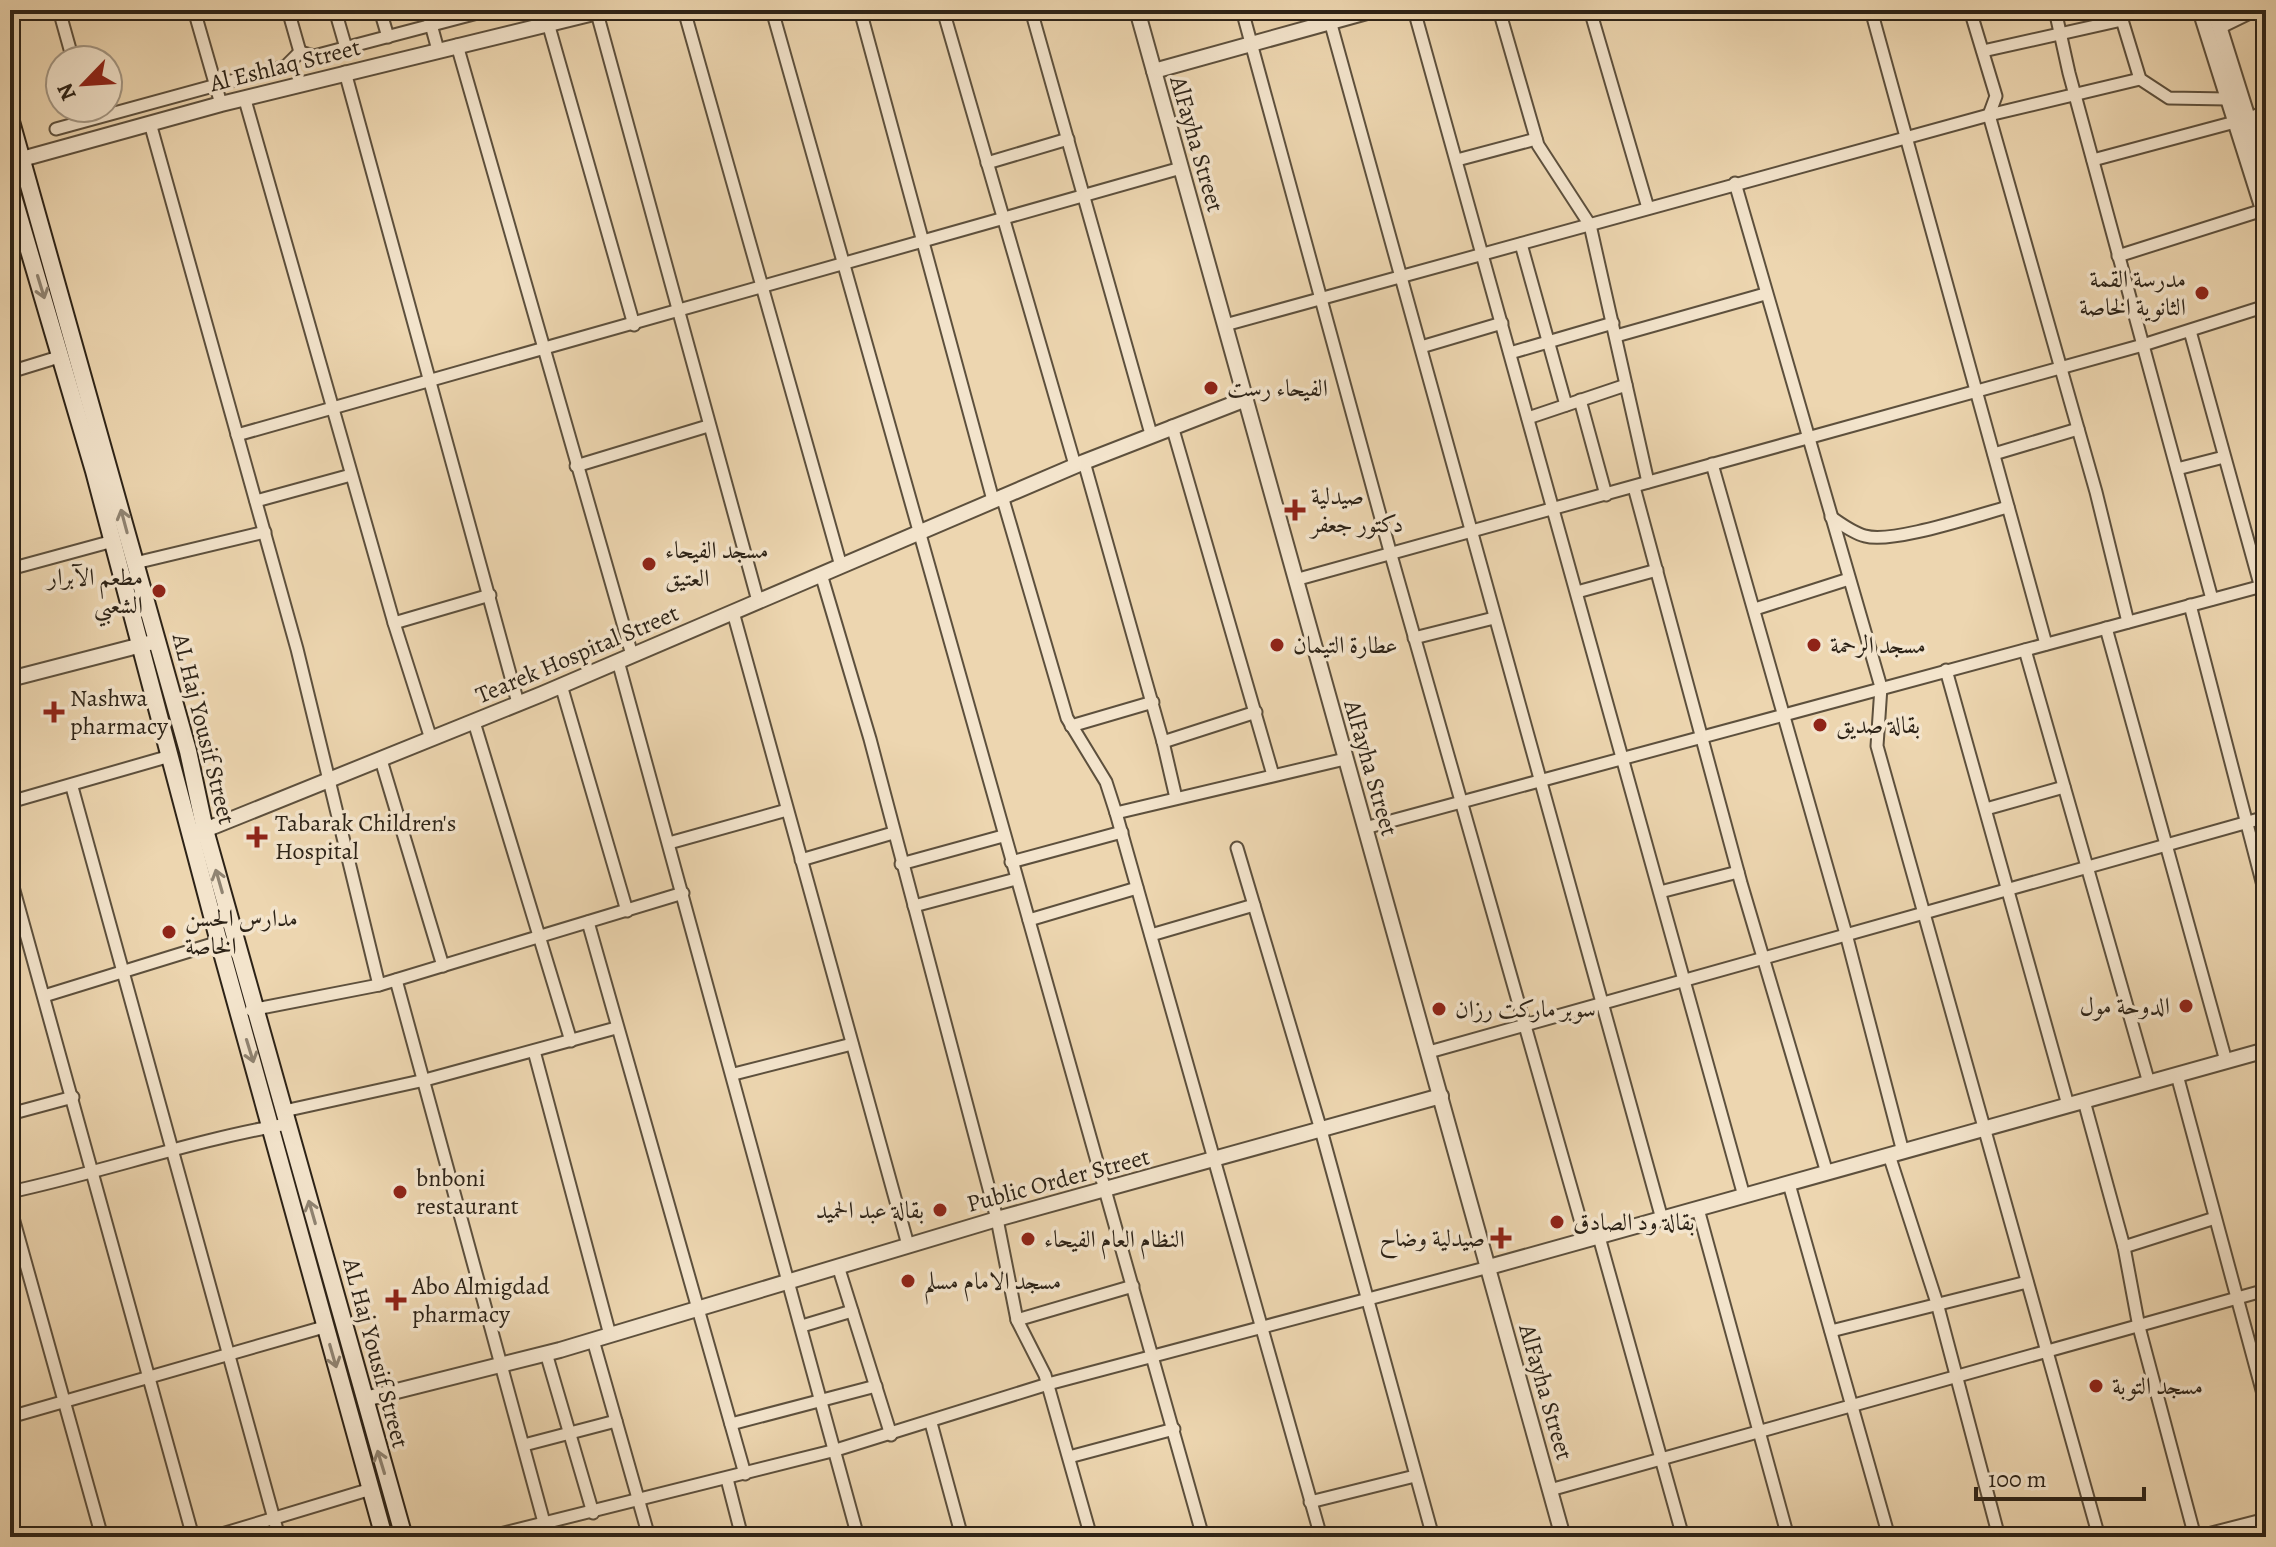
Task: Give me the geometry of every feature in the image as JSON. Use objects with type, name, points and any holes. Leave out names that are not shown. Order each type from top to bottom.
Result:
[{"type":"main road","name":"AL Haj Yousif Street","points":[[10,118],[16,160],[135,563],[170,756],[198,833],[247,1011],[404,1537]]},
{"type":"main road","name":"AL Haj Yousif Street","points":[[10,186],[62,356],[113,541],[188,751],[198,833],[219,942],[247,1011]]},
{"type":"main road","name":"AL Haj Yousif Street","points":[[281,1121],[324,1327],[384,1537]]},
{"type":"street","points":[[59,10],[69,44]]},
{"type":"street","points":[[194,10],[221,104]]},
{"type":"street","points":[[288,10],[300,52]]},
{"type":"street","points":[[335,10],[346,48]]},
{"type":"street","points":[[380,10],[388,37]]},
{"type":"street","points":[[427,10],[438,50]]},
{"type":"street","points":[[300,52],[314,56],[489,10]]},
{"type":"street","points":[[684,10],[841,566]]},
{"type":"street","points":[[772,10],[1203,1537]]},
{"type":"street","points":[[860,10],[923,242],[998,498],[1071,726],[1106,782],[1122,832],[1321,1537]]},
{"type":"street","points":[[943,10],[1003,220],[1153,702],[1176,798]]},
{"type":"street","points":[[1031,10],[1151,434]]},
{"type":"street","name":"AlFayha Street","points":[[1137,10],[1562,1534]]},
{"type":"street","points":[[1242,10],[1414,638],[1525,1026],[1683,1537]]},
{"type":"street","points":[[1154,71],[1251,45],[1328,16],[1374,10]]},
{"type":"street","points":[[1414,10],[1744,1196]]},
{"type":"street","points":[[1499,10],[1536,139],[1590,225],[1648,482]]},
{"type":"street","points":[[1590,10],[1648,208]]},
{"type":"street","points":[[1871,10],[2046,644]]},
{"type":"street","points":[[1970,10],[1996,96],[1989,115],[2078,429],[2128,622]]},
{"type":"street","points":[[2055,10],[2074,93],[2212,599]]},
{"type":"street","points":[[2200,10],[2228,99],[2242,121],[2266,176]]},
{"type":"street","points":[[2118,256],[2265,214],[2214,10]]},
{"type":"street","points":[[2219,28],[2256,10]]},
{"type":"street","points":[[602,11],[708,426],[758,601]]},
{"type":"street","name":"Al Eshlaq Street","points":[[16,160],[555,18],[602,11]]},
{"type":"street","points":[[1983,51],[2121,15],[2140,79],[2169,98],[2228,99]]},
{"type":"street","points":[[1328,16],[1662,1219]]},
{"type":"street","points":[[555,18],[634,325]]},
{"type":"street","points":[[457,45],[576,466],[669,843],[858,1537]]},
{"type":"street","points":[[124,105],[286,66],[300,52]]},
{"type":"street","points":[[286,66],[292,87]]},
{"type":"street","points":[[345,72],[518,703]]},
{"type":"street","points":[[1225,325],[1735,183],[2074,93],[2140,79]]},
{"type":"street","points":[[245,100],[394,623],[431,739]]},
{"type":"street","points":[[2093,160],[2242,121],[2266,111]]},
{"type":"street","points":[[150,123],[265,532],[379,985]]},
{"type":"street","points":[[56,129],[67,124]]},
{"type":"street","points":[[987,163],[1068,139]]},
{"type":"street","points":[[1457,160],[1536,139]]},
{"type":"street","points":[[237,435],[303,420],[333,408],[1181,168]]},
{"type":"street","points":[[1735,183],[1881,687],[1877,746],[2099,1537]]},
{"type":"street","points":[[1521,244],[1566,405]]},
{"type":"street","points":[[1616,336],[1765,294]]},
{"type":"street","points":[[1295,580],[1975,389],[2143,345],[2266,306]]},
{"type":"street","points":[[1421,347],[1502,323]]},
{"type":"street","points":[[1510,353],[1613,323]]},
{"type":"street","points":[[2190,331],[2263,586],[2266,606]]},
{"type":"street","points":[[10,372],[62,356]]},
{"type":"street","points":[[1528,418],[1626,385]]},
{"type":"street","name":"Tearek Hospital Street","points":[[198,833],[474,722],[1151,434],[1246,399]]},
{"type":"street","points":[[1580,400],[1606,495]]},
{"type":"street","points":[[576,466],[708,426]]},
{"type":"street","points":[[1172,426],[1273,775]]},
{"type":"street","points":[[1994,454],[2078,429]]},
{"type":"street","points":[[2177,469],[2224,457]]},
{"type":"street","points":[[1712,464],[1846,934],[1896,1154],[1999,1537]]},
{"type":"street","points":[[256,501],[351,475]]},
{"type":"street","points":[[1634,487],[1738,872],[1827,1173]]},
{"type":"street","points":[[1831,517],[1858,533],[1873,537],[1904,534],[2008,507]]},
{"type":"street","points":[[135,563],[265,532]]},
{"type":"street","points":[[10,569],[113,541]]},
{"type":"street","points":[[1577,592],[1657,570]]},
{"type":"street","points":[[821,574],[870,739],[997,1219],[1017,1320],[1048,1384],[1091,1537]]},
{"type":"street","points":[[1755,609],[1849,579]]},
{"type":"street","points":[[1365,828],[2263,586]]},
{"type":"street","points":[[394,623],[490,595]]},
{"type":"street","points":[[2190,605],[2266,897]]},
{"type":"street","points":[[733,612],[908,1245]]},
{"type":"street","points":[[1414,638],[1494,618]]},
{"type":"street","points":[[2106,628],[2226,1061]]},
{"type":"street","points":[[10,679],[149,643]]},
{"type":"street","points":[[2025,650],[2149,1083]]},
{"type":"street","points":[[1946,670],[2068,1105]]},
{"type":"street","points":[[561,685],[627,911]]},
{"type":"street","points":[[1071,726],[1153,702]]},
{"type":"street","points":[[1163,742],[1256,712]]},
{"type":"street","points":[[474,722],[571,1041]]},
{"type":"street","points":[[10,802],[72,787],[170,756]]},
{"type":"street","points":[[1116,813],[1345,759]]},
{"type":"street","points":[[381,760],[443,966]]},
{"type":"street","points":[[72,787],[279,1537]]},
{"type":"street","points":[[1986,809],[2064,787]]},
{"type":"street","points":[[669,843],[787,810]]},
{"type":"street","points":[[1429,1052],[2266,817]]},
{"type":"street","points":[[1011,862],[1122,832]]},
{"type":"street","points":[[801,860],[893,833]]},
{"type":"street","points":[[901,864],[1003,836]]},
{"type":"street","points":[[1237,848],[1321,1130],[1433,1537]]},
{"type":"street","points":[[1660,892],[1738,872]]},
{"type":"street","points":[[10,876],[15,918],[44,996],[193,1537]]},
{"type":"street","points":[[914,906],[1016,879]]},
{"type":"street","points":[[1029,920],[1137,888]]},
{"type":"street","points":[[247,1011],[379,985],[683,893]]},
{"type":"street","points":[[1151,935],[1254,905]]},
{"type":"street","points":[[588,922],[745,1474]]},
{"type":"street","points":[[44,996],[219,942]]},
{"type":"street","points":[[396,980],[546,1531]]},
{"type":"street","points":[[10,1192],[91,1175],[171,1149],[616,1028]]},
{"type":"street","points":[[734,1074],[852,1044]]},
{"type":"street","points":[[488,1537],[546,1531],[593,1513],[891,1435],[1048,1384],[1366,1301],[2266,1050]]},
{"type":"street","points":[[534,1051],[610,1335]]},
{"type":"street","points":[[2177,1075],[2266,1405]]},
{"type":"street","name":"Public Order Street","points":[[365,1399],[593,1340],[997,1219],[1441,1096]]},
{"type":"street","points":[[10,1114],[73,1097]]},
{"type":"street","points":[[2084,1101],[2124,1247],[2139,1327],[2196,1537],[2221,1534],[2266,1519]]},
{"type":"street","points":[[1789,1184],[1889,1537]]},
{"type":"street","points":[[10,1207],[102,1537]]},
{"type":"street","points":[[1698,1209],[1788,1537]]},
{"type":"street","points":[[2124,1247],[2215,1218]]},
{"type":"street","points":[[838,1266],[891,1435]]},
{"type":"street","points":[[1831,1331],[2027,1282]]},
{"type":"street","points":[[1017,1320],[1133,1286]]},
{"type":"street","points":[[1550,1490],[2266,1290]]},
{"type":"street","points":[[802,1326],[852,1311]]},
{"type":"street","points":[[10,1417],[324,1327]]},
{"type":"street","points":[[593,1340],[649,1537]]},
{"type":"street","points":[[2252,1351],[2266,1347]]},
{"type":"street","points":[[546,1353],[593,1513]]},
{"type":"street","points":[[731,1424],[876,1386]]},
{"type":"street","points":[[524,1445],[616,1421]]},
{"type":"street","points":[[931,1423],[962,1537]]},
{"type":"street","points":[[1069,1457],[1174,1429]]},
{"type":"street","points":[[1310,1502],[1415,1476]]},
{"type":"street","points":[[727,1479],[742,1537]]},
{"type":"street","points":[[212,1537],[274,1521],[371,1489]]},
{"type":"street","points":[[10,1531],[12,1537]]},
{"type":"street","points":[[1539,1537],[1562,1534]]},
{"type":"place","name":"مدرسة القمة الثانوية الخاصة","points":[[2202,293]]},
{"type":"place","name":"الفيحاء رست","points":[[1211,388]]},
{"type":"place","name":"صيدلية دكتور جعفر","points":[[1295,510]]},
{"type":"place","name":"مسجد الفيحاء العتيق","points":[[649,564]]},
{"type":"place","name":"مطعم الآبرار الشعبي","points":[[159,591]]},
{"type":"place","name":"عطارة التيمان","points":[[1277,645]]},
{"type":"place","name":"مسجد الرحمة","points":[[1814,645]]},
{"type":"place","name":"Nashwa pharmacy","points":[[54,712]]},
{"type":"place","name":"بقالة صديق","points":[[1820,725]]},
{"type":"place","name":"Tabarak Children's Hospital","points":[[257,837]]},
{"type":"place","name":"مدارس الحسن الخاصة","points":[[169,932]]},
{"type":"place","name":"الدوحة مول","points":[[2186,1006]]},
{"type":"place","name":"سوبر ماركت رزان","points":[[1439,1009]]},
{"type":"place","name":"bnboni restaurant","points":[[400,1192]]},
{"type":"place","name":"بقالة عبد الحميد","points":[[940,1210]]},
{"type":"place","name":"بقالة ود الصادق","points":[[1557,1222]]},
{"type":"place","name":"صيدلية وضاح","points":[[1501,1238]]},
{"type":"place","name":"النظام العام الفيحاء","points":[[1028,1239]]},
{"type":"place","name":"مسجد الامام مسلم","points":[[908,1281]]},
{"type":"place","name":"Abo Almigdad pharmacy","points":[[396,1300]]},
{"type":"place","name":"مسجد التوبة","points":[[2096,1386]]}]
